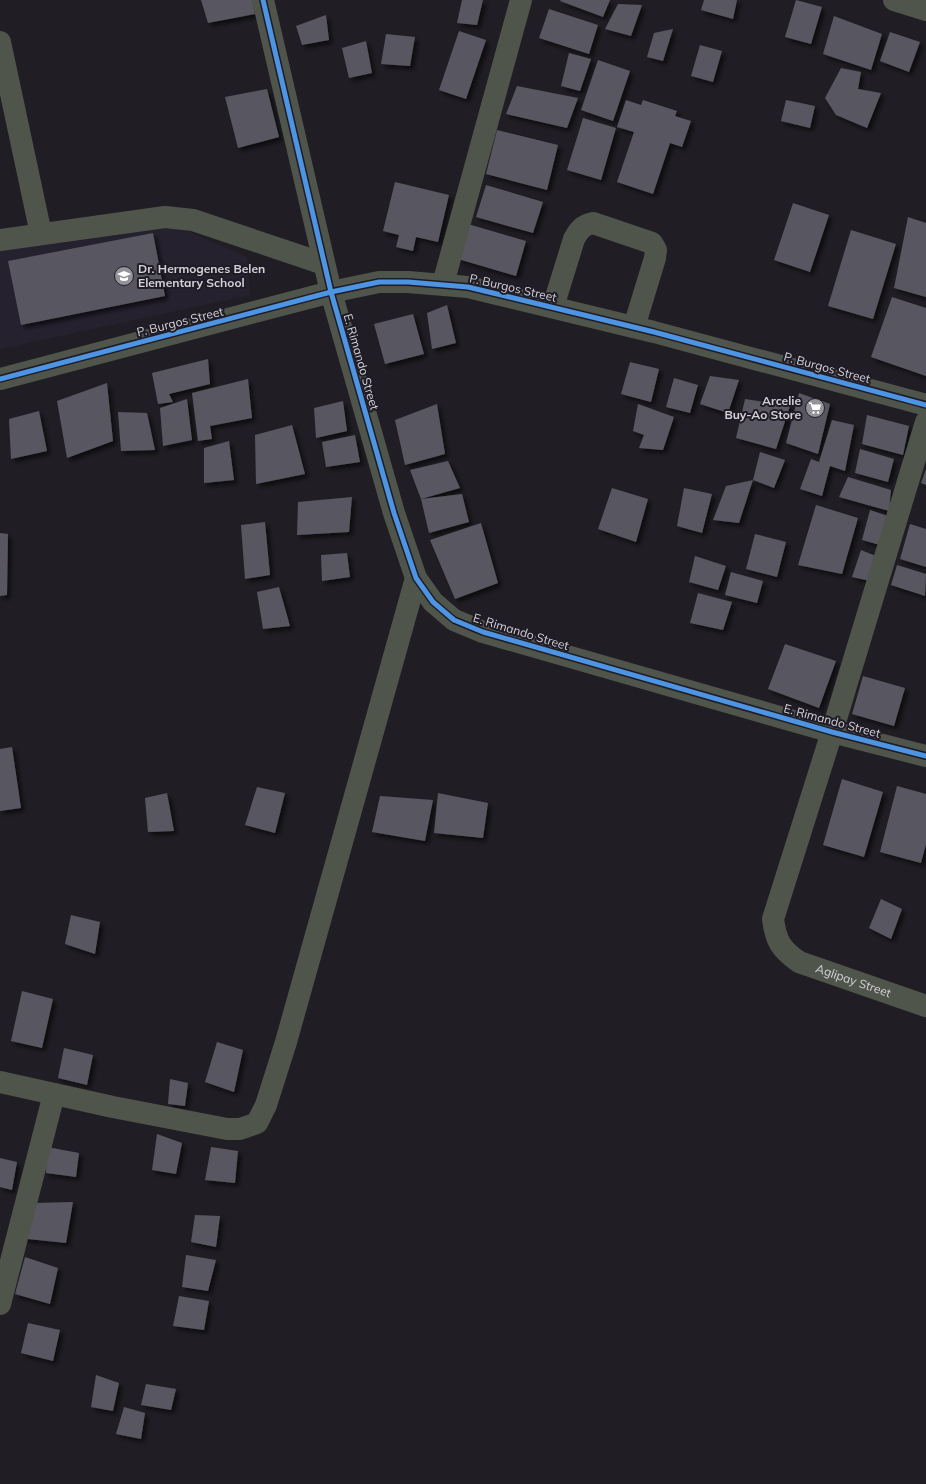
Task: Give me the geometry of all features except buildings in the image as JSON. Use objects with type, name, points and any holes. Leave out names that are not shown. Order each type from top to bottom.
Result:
[{"type":"street","name":"E. Rimando Street","points":[[263,0],[331,292],[394,513],[416,578],[433,602],[454,620],[483,632],[832,732],[926,756]]},
{"type":"street","points":[[443,284],[521,0]]},
{"type":"street","points":[[894,0],[926,10]]},
{"type":"street","points":[[0,42],[8,117],[41,234]]},
{"type":"street","points":[[0,240],[165,217],[179,218],[193,220],[324,264]]},
{"type":"street","points":[[552,307],[574,238],[579,230],[586,224],[593,223],[652,243],[656,250],[655,258],[634,327]]},
{"type":"street","name":"P. Burgos Street","points":[[0,379],[331,292],[379,282],[443,284],[468,287],[634,327],[926,405]]},
{"type":"street","points":[[832,732],[926,422]]},
{"type":"street","points":[[0,1082],[227,1129],[240,1130],[257,1123],[266,1105],[286,1042],[416,578]]},
{"type":"street","name":"Aglipay Street","points":[[832,732],[773,919],[775,934],[783,950],[799,962],[926,1006]]},
{"type":"street","points":[[0,1304],[54,1094]]},
{"type":"shaded area","name":"Dr. Hermogenes Belen Elementary School","points":[[178,227],[247,257],[250,295],[0,349],[0,251]]},
{"type":"cycle path","points":[[263,0],[331,292],[394,513],[416,578],[433,602],[454,620],[483,632],[832,732],[926,756]]},
{"type":"cycle path","points":[[0,379],[331,292],[379,282],[408,282],[468,287],[654,332],[926,405]]},
{"type":"place","name":"Dr. Hermogenes Belen Elementary School","points":[[124,276]]},
{"type":"place","name":"Arcelie Buy-Ao Store","points":[[815,408]]}]
